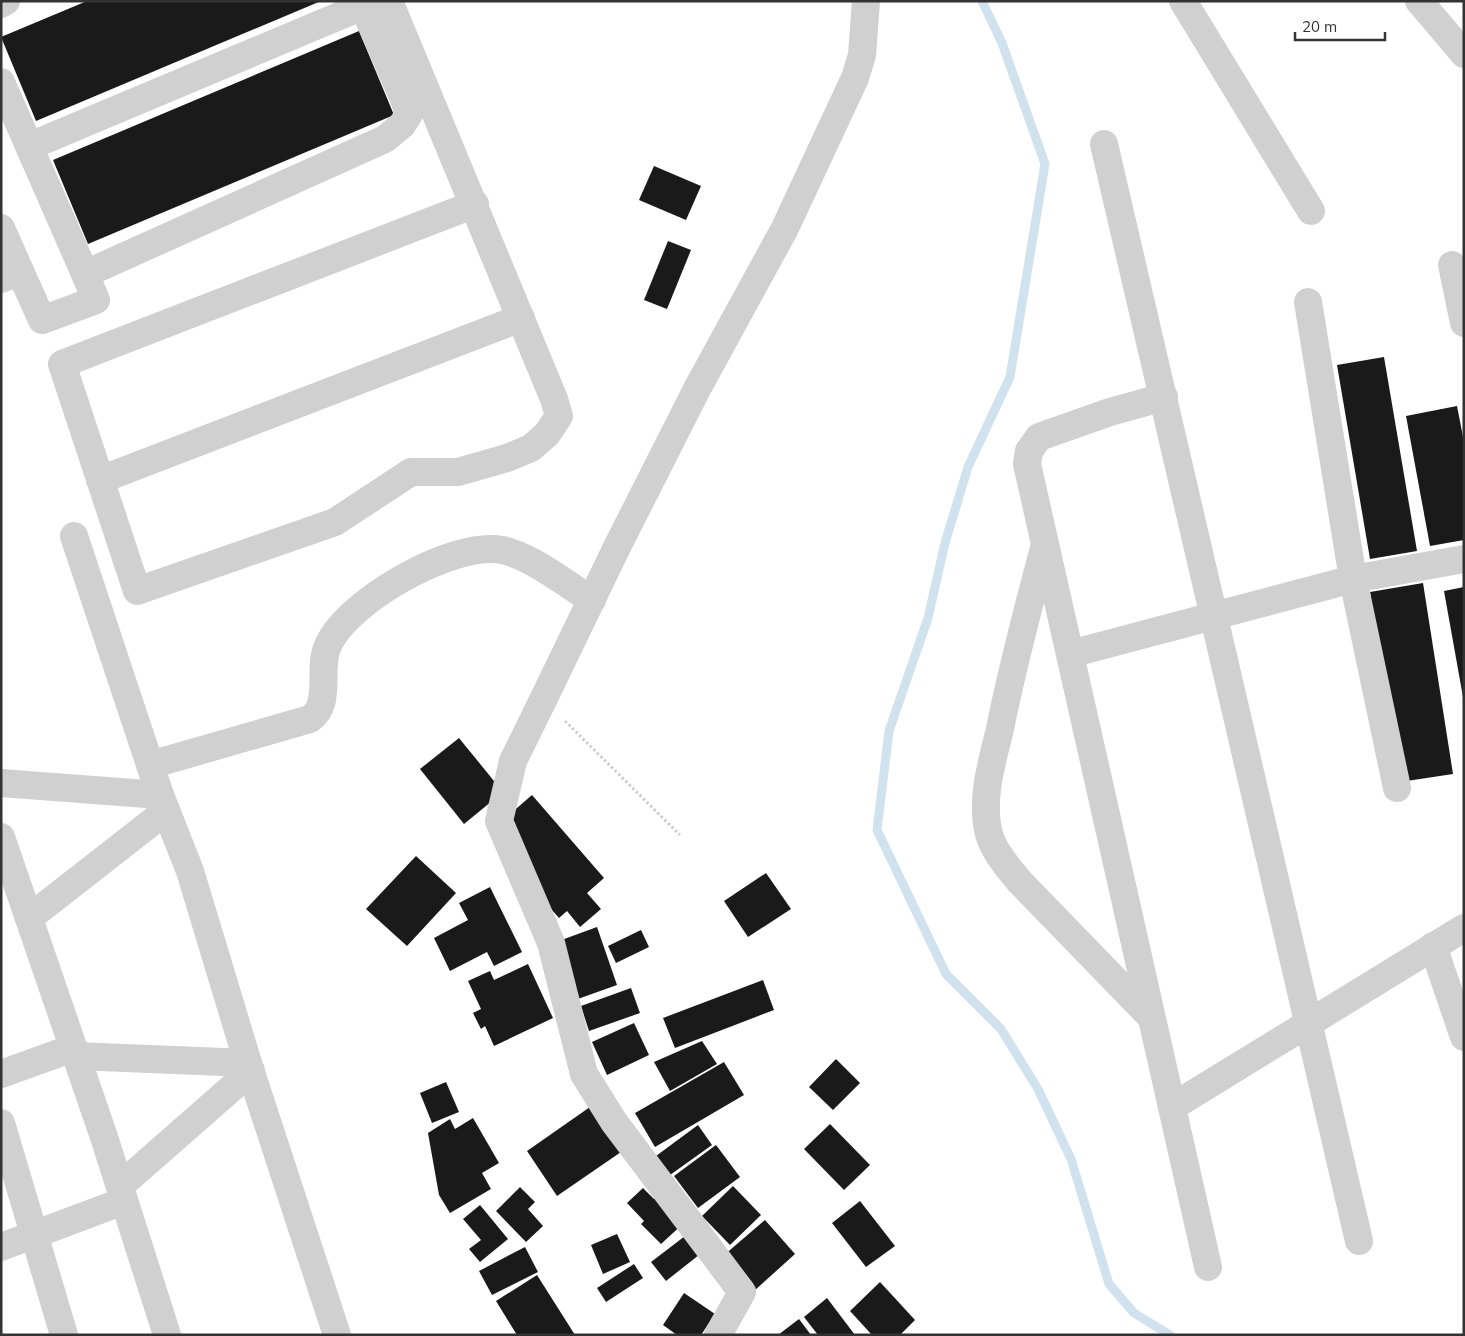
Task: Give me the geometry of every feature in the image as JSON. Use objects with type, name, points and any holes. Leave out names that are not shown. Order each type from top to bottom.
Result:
[{"type":"street","points":[[1,4],[6,1]]},
{"type":"street","points":[[718,1335],[742,1292],[614,1122],[584,1074],[551,943],[498,821],[513,761],[693,396],[785,228],[855,78],[862,54],[866,1]]},
{"type":"street","points":[[1183,1],[1311,211]]},
{"type":"street","points":[[1419,1],[1464,54]]},
{"type":"street","points":[[30,146],[379,3]]},
{"type":"street","points":[[379,3],[475,204],[559,416],[548,434],[531,448],[506,458],[458,472],[411,472],[335,522],[137,591],[62,364],[475,204]]},
{"type":"street","points":[[85,274],[385,139],[402,125],[409,114],[379,3]]},
{"type":"street","points":[[1,82],[96,300],[42,320],[11,275],[1,228]]},
{"type":"street","points":[[1104,144],[1359,1241]]},
{"type":"street","points":[[1452,265],[1464,323]]},
{"type":"street","points":[[1308,302],[1353,579],[1397,788]]},
{"type":"street","points":[[100,480],[521,318]]},
{"type":"street","points":[[1164,397],[1110,412],[1039,437],[1029,451],[1027,464],[1208,1267]]},
{"type":"street","points":[[74,536],[163,803],[190,871],[250,1067],[337,1335]]},
{"type":"street","points":[[1045,543],[1015,658],[989,777],[986,813],[989,835],[1000,857],[1019,881],[1151,1017]]},
{"type":"street","points":[[150,765],[310,719],[316,715],[322,702],[326,650],[331,638],[342,622],[422,567],[439,560],[471,550],[503,550],[525,559],[592,600]]},
{"type":"street","points":[[1070,654],[1214,614],[1353,579],[1464,559]]},
{"type":"street","points":[[1,783],[163,803]]},
{"type":"street","points":[[18,912],[163,803]]},
{"type":"street","points":[[1,837],[18,912],[75,1052],[167,1335]]},
{"type":"street","points":[[1172,1107],[1307,1022],[1464,928]]},
{"type":"street","points":[[1433,946],[1464,1037]]},
{"type":"street","points":[[1,1074],[75,1052],[250,1067]]},
{"type":"street","points":[[1,1246],[34,1234],[122,1194],[250,1067]]},
{"type":"street","points":[[1,1124],[64,1335]]},
{"type":"path","points":[[543,700],[680,835]]},
{"type":"building","points":[[87,1],[321,1],[36,121],[1,37]]},
{"type":"building","points":[[359,31],[394,115],[88,244],[53,160]]},
{"type":"building","points":[[654,166],[701,186],[686,220],[639,200]]},
{"type":"building","points":[[668,241],[691,250],[667,309],[644,300]]},
{"type":"building","points":[[1384,357],[1417,551],[1370,559],[1337,365]]},
{"type":"building","points":[[1457,406],[1464,442],[1464,540],[1430,546],[1406,416]]},
{"type":"building","points":[[1423,583],[1453,774],[1400,782],[1370,592]]},
{"type":"building","points":[[1464,587],[1464,697],[1463,697],[1444,591]]},
{"type":"building","points":[[459,738],[503,792],[464,824],[420,769]]},
{"type":"building","points":[[532,795],[604,878],[587,893],[601,909],[580,927],[567,911],[559,918],[544,901],[510,814]]},
{"type":"building","points":[[416,856],[456,893],[407,946],[366,909]]},
{"type":"building","points":[[766,873],[791,909],[748,937],[724,901]]},
{"type":"building","points":[[490,887],[522,952],[494,966],[487,952],[450,971],[434,938],[468,920],[459,903]]},
{"type":"building","points":[[597,927],[617,985],[575,1000],[556,942]]},
{"type":"building","points":[[641,930],[649,947],[616,963],[608,946]]},
{"type":"building","points":[[528,964],[553,1018],[494,1046],[485,1026],[481,1029],[473,1013],[481,1009],[468,981],[490,971],[494,980]]},
{"type":"building","points":[[763,980],[774,1010],[675,1048],[663,1018]]},
{"type":"building","points":[[631,988],[640,1013],[589,1031],[581,1006]]},
{"type":"building","points":[[634,1023],[649,1055],[607,1075],[592,1042]]},
{"type":"building","points":[[702,1041],[717,1064],[670,1091],[654,1062]]},
{"type":"building","points":[[836,1059],[860,1083],[833,1110],[809,1087]]},
{"type":"building","points":[[724,1062],[744,1095],[655,1147],[635,1113]]},
{"type":"building","points":[[446,1082],[459,1112],[432,1123],[420,1093]]},
{"type":"building","points":[[590,1107],[621,1152],[557,1196],[527,1151]]},
{"type":"building","points":[[473,1118],[499,1163],[482,1173],[491,1189],[450,1213],[439,1195],[428,1133],[450,1119],[455,1129]]},
{"type":"building","points":[[830,1124],[870,1165],[844,1190],[804,1149]]},
{"type":"building","points":[[698,1125],[712,1145],[670,1175],[656,1156]]},
{"type":"building","points":[[716,1145],[740,1177],[698,1208],[674,1176]]},
{"type":"building","points":[[733,1186],[761,1215],[730,1245],[702,1216]]},
{"type":"building","points":[[520,1187],[535,1202],[528,1209],[543,1226],[526,1242],[496,1211]]},
{"type":"building","points":[[643,1188],[654,1199],[660,1194],[686,1221],[661,1244],[641,1224],[644,1221],[627,1203]]},
{"type":"building","points":[[860,1201],[895,1246],[866,1267],[832,1223]]},
{"type":"building","points":[[480,1205],[508,1239],[480,1262],[469,1249],[481,1240],[463,1219]]},
{"type":"building","points":[[765,1220],[795,1254],[754,1291],[723,1256]]},
{"type":"building","points":[[689,1233],[704,1251],[666,1281],[651,1262]]},
{"type":"building","points":[[617,1234],[630,1262],[603,1274],[591,1245]]},
{"type":"building","points":[[525,1247],[538,1272],[492,1295],[479,1271]]},
{"type":"building","points":[[634,1264],[643,1278],[606,1302],[597,1288]]},
{"type":"building","points":[[537,1275],[575,1335],[517,1335],[496,1301]]},
{"type":"building","points":[[880,1282],[915,1320],[900,1335],[872,1335],[850,1311]]},
{"type":"building","points":[[684,1293],[715,1314],[701,1335],[677,1335],[663,1325]]},
{"type":"building","points":[[827,1298],[855,1335],[818,1335],[804,1317]]},
{"type":"building","points":[[799,1319],[811,1335],[778,1335]]},
{"type":"waterway","points":[[982,1],[1002,43],[1045,164],[1010,377],[968,467],[945,543],[928,618],[889,731],[877,830],[946,974],[1001,1029],[1038,1089],[1071,1159],[1109,1284],[1134,1313],[1170,1335]]}]
